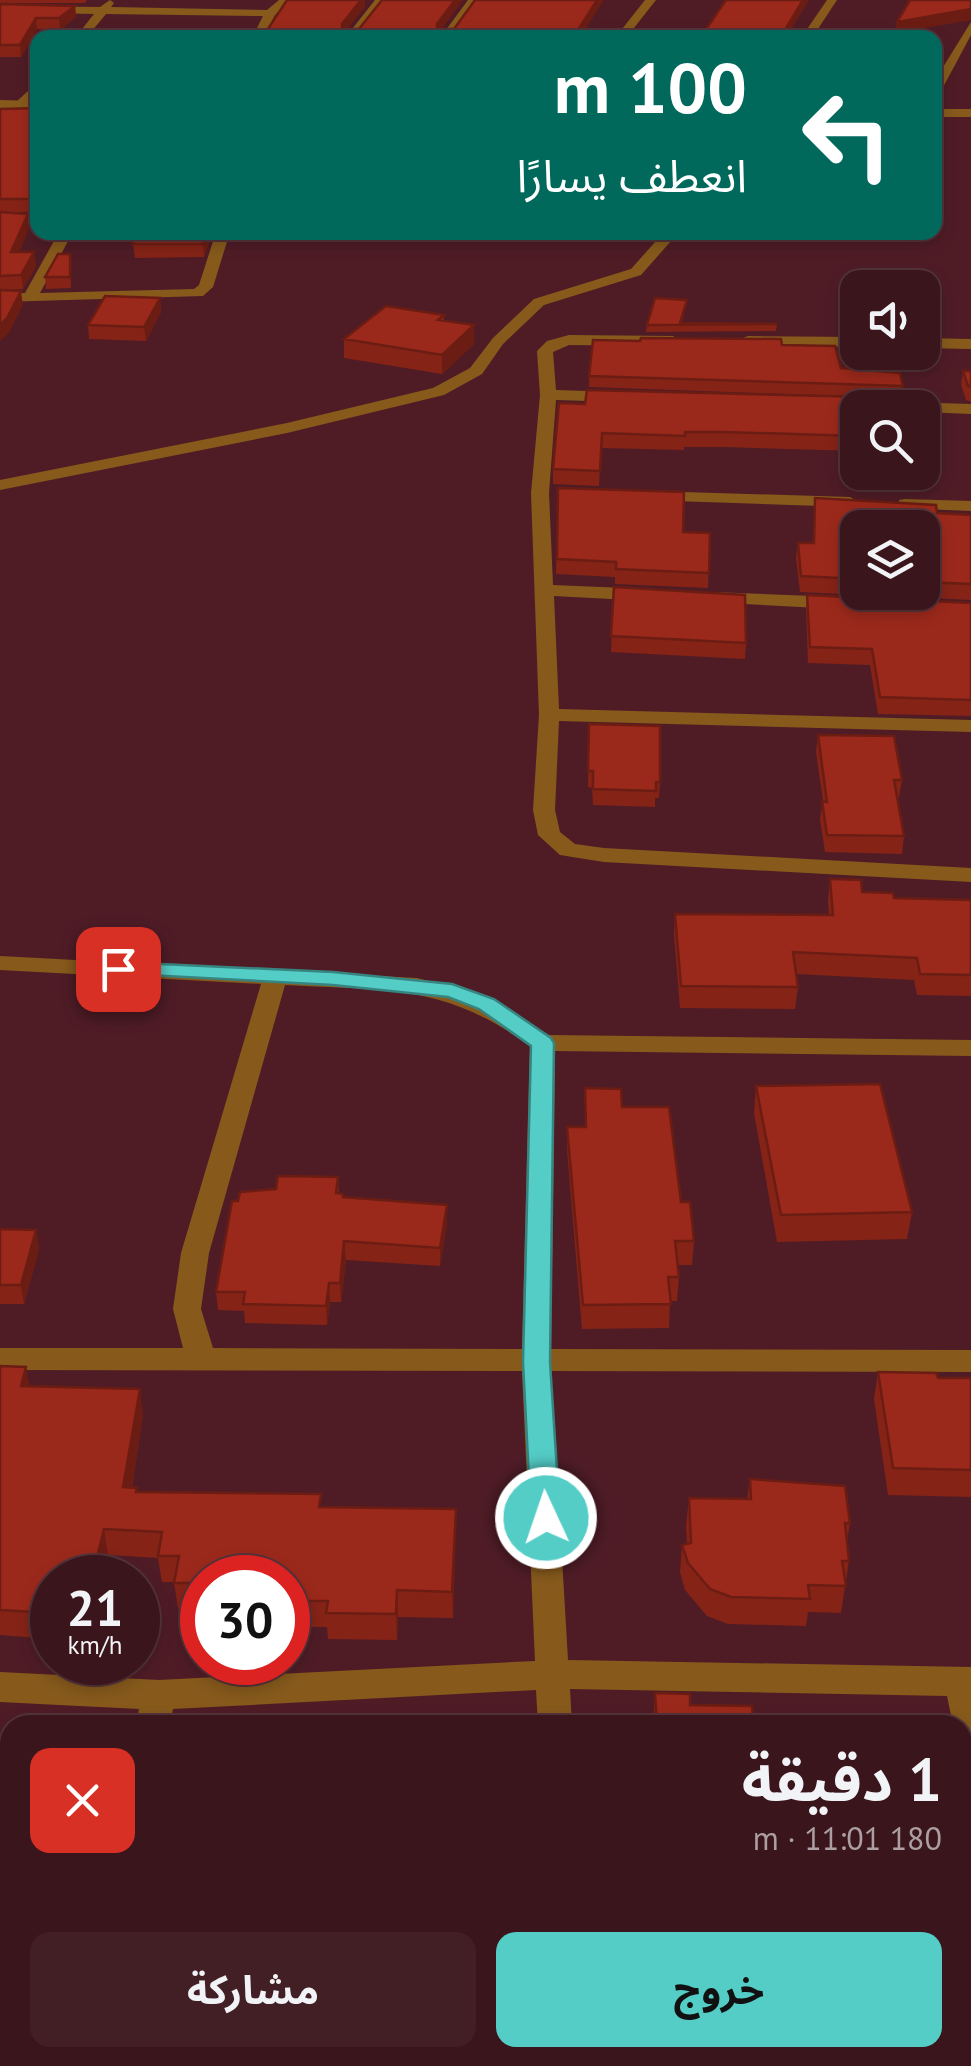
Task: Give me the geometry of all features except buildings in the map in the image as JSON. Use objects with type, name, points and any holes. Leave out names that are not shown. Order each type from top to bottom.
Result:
[{"type":"street","points":[[260,30],[270,13],[285,0]]},
{"type":"street","points":[[366,1],[381,0]]},
{"type":"street","points":[[357,30],[381,0]]},
{"type":"street","points":[[451,30],[474,0]]},
{"type":"street","points":[[627,30],[651,0]]},
{"type":"street","points":[[811,30],[832,0]]},
{"type":"street","points":[[0,10],[108,5],[270,13]]},
{"type":"street","points":[[87,30],[108,5]]},
{"type":"street","points":[[942,78],[971,25]]},
{"type":"street","points":[[20,104],[30,93]]},
{"type":"street","points":[[0,104],[30,105]]},
{"type":"street","points":[[942,113],[971,113]]},
{"type":"street","points":[[0,219],[30,220]]},
{"type":"street","points":[[29,299],[62,240]]},
{"type":"street","points":[[0,298],[198,293],[206,287],[221,240]]},
{"type":"street","points":[[0,485],[287,428],[438,392],[476,371],[498,341],[538,302],[636,272],[665,240]]},
{"type":"street","points":[[684,341],[568,340],[552,344],[545,351],[550,493],[543,590],[549,715],[544,810],[549,835],[568,850],[971,875]]},
{"type":"street","points":[[723,341],[840,342]]},
{"type":"street","points":[[940,343],[971,344]]},
{"type":"street","points":[[548,395],[644,398]]},
{"type":"street","points":[[940,408],[971,409]]},
{"type":"street","points":[[638,496],[873,503]]},
{"type":"street","points":[[893,504],[971,506]]},
{"type":"street","points":[[543,590],[660,595]]},
{"type":"street","points":[[699,597],[840,603]]},
{"type":"street","points":[[549,715],[971,726]]},
{"type":"street","points":[[0,963],[276,976],[452,991],[486,1004],[542,1043],[971,1048]]},
{"type":"street","points":[[200,1359],[187,1309],[196,1253],[276,976]]},
{"type":"street","points":[[542,1043],[536,1362],[556,1715]]},
{"type":"street","points":[[0,1359],[971,1361]]},
{"type":"street","points":[[0,1687],[156,1710],[555,1674],[966,1682],[969,1715]]},
{"type":"route","points":[[118,969],[333,978],[452,991],[486,1004],[542,1043],[536,1362],[546,1518]]}]
